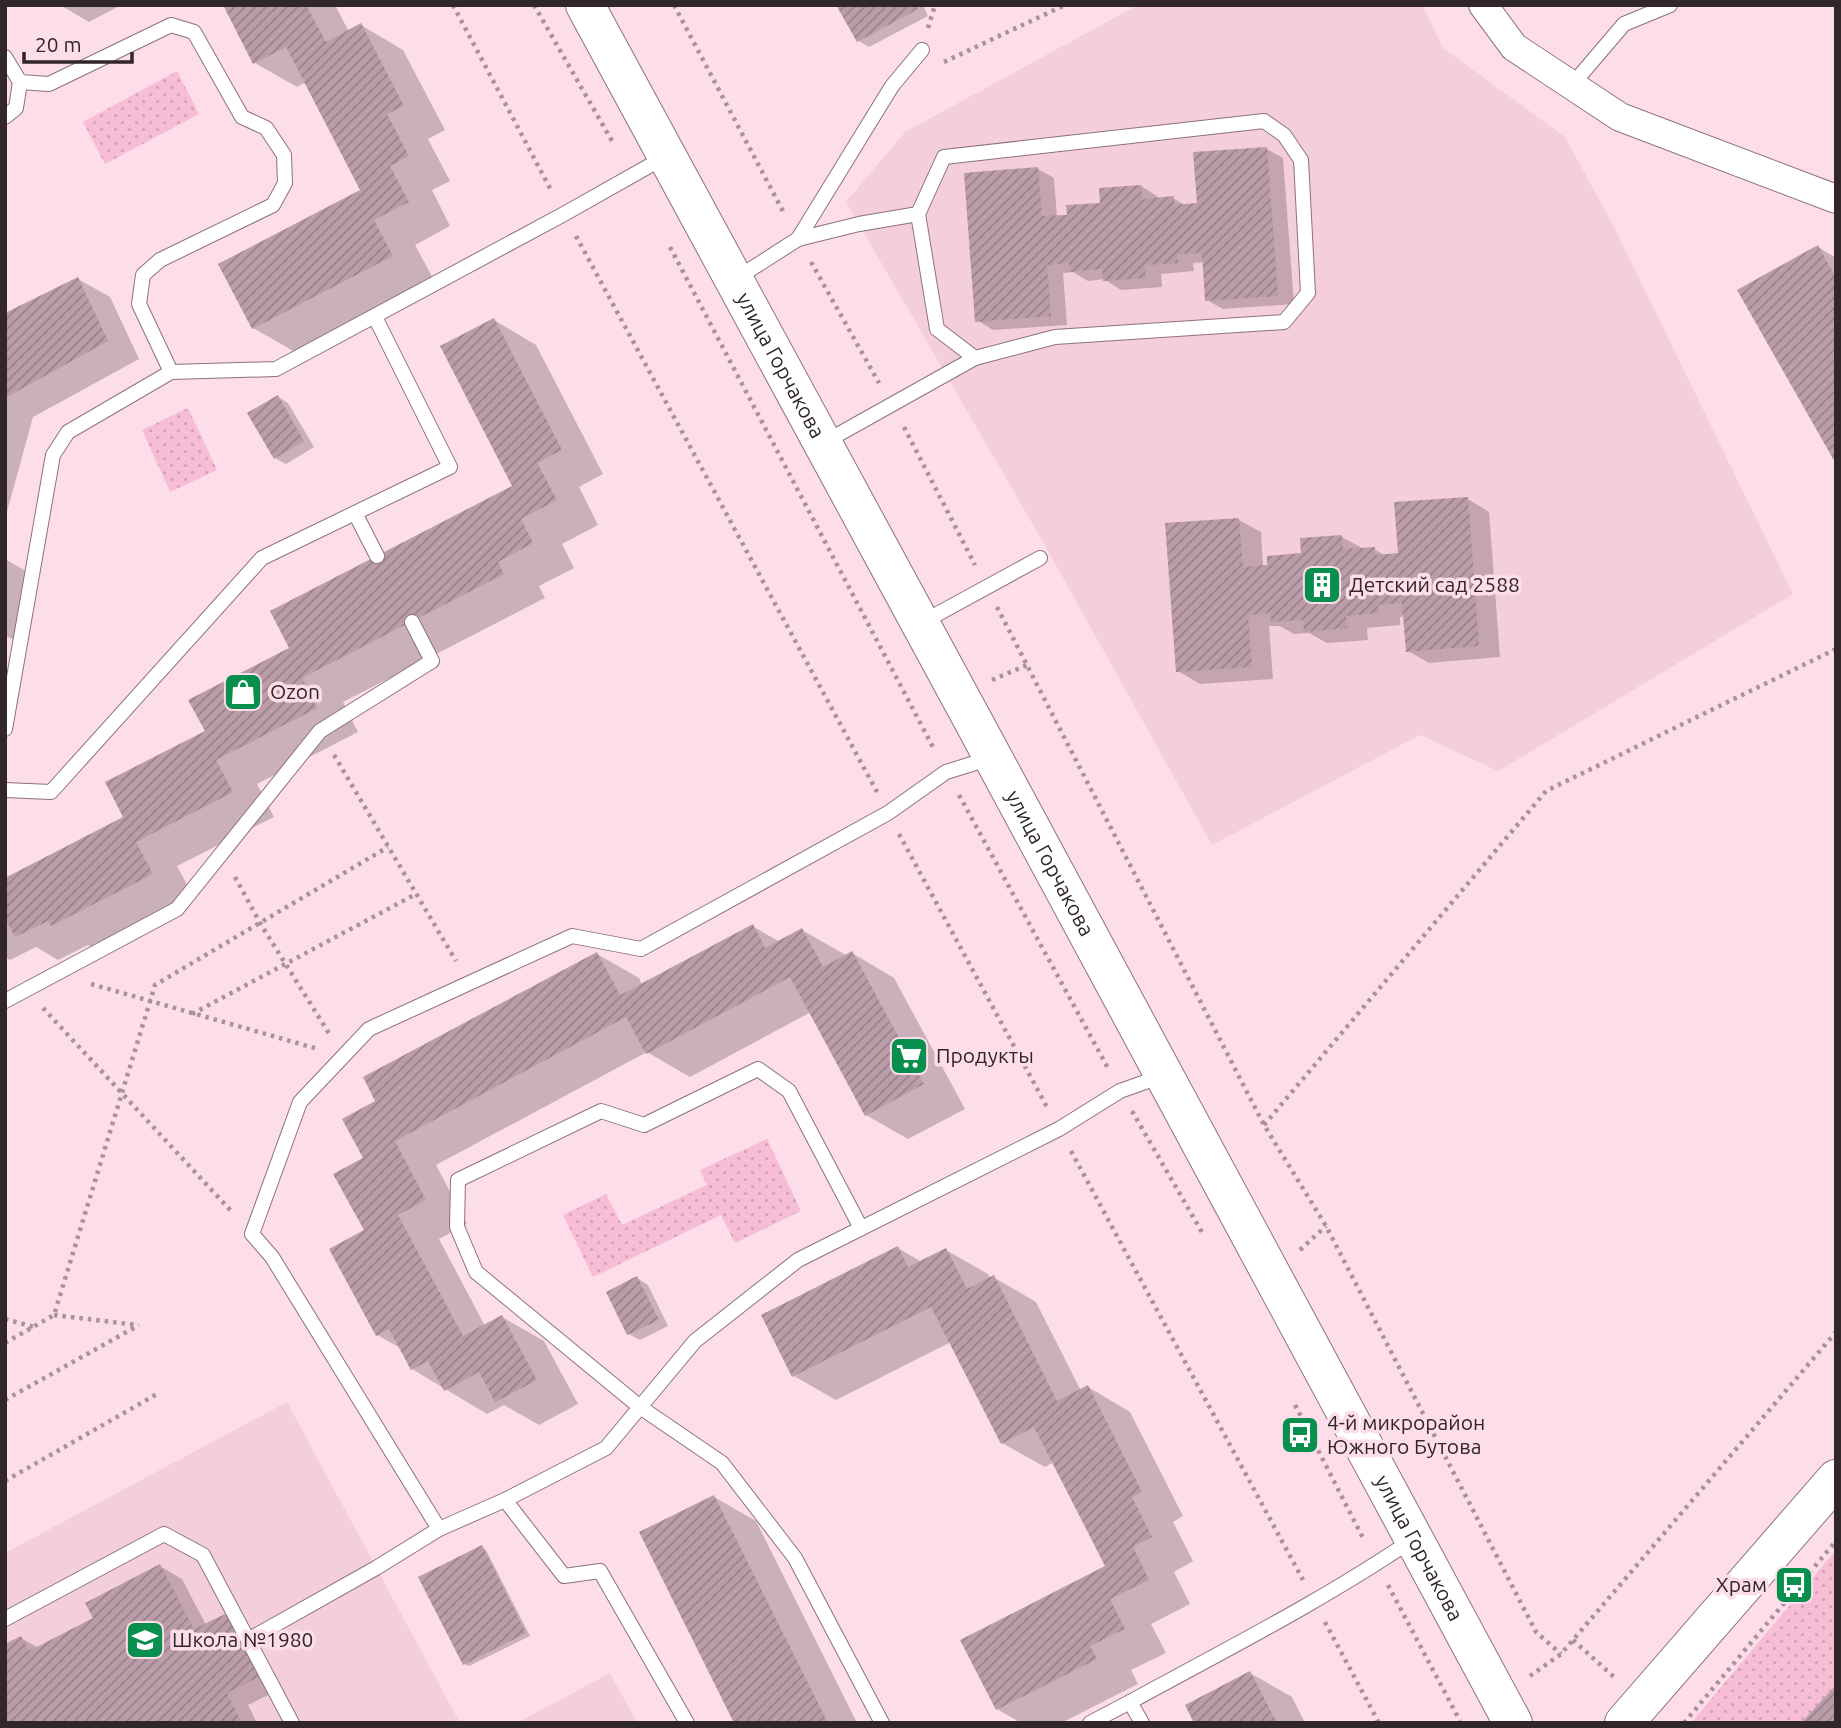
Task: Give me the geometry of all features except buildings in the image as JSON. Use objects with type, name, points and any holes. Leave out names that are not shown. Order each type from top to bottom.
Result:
[{"type":"street","name":"улица Горчакова","points":[[585,5],[1506,1710]]},
{"type":"street","points":[[1483,5],[1514,47],[1620,117],[1836,199]]},
{"type":"street","points":[[1624,1723],[1836,1479]]},
{"type":"lane","points":[[1573,85],[1623,24],[1670,5]]},
{"type":"lane","points":[[20,82],[49,84],[171,25],[194,32],[242,117],[266,128],[284,155],[285,183],[273,205],[160,260],[143,275],[139,304],[171,372]]},
{"type":"lane","points":[[798,239],[892,86],[922,50]]},
{"type":"lane","points":[[5,57],[20,82],[16,108],[5,117]]},
{"type":"lane","points":[[822,443],[975,358],[1055,337],[1284,322],[1308,293],[1301,160],[1284,135],[1264,121],[944,157],[918,214],[937,329],[975,358]]},
{"type":"lane","points":[[5,729],[53,455],[68,432],[171,372],[276,369],[667,156]]},
{"type":"lane","points":[[734,281],[798,239],[859,224],[918,214]]},
{"type":"lane","points":[[5,790],[51,792],[262,558],[450,467],[375,317]]},
{"type":"lane","points":[[355,513],[377,556]]},
{"type":"lane","points":[[920,624],[1040,558]]},
{"type":"lane","points":[[5,1001],[177,909],[320,731],[432,661],[412,622]]},
{"type":"lane","points":[[439,1530],[272,1257],[252,1234],[300,1102],[369,1029],[572,936],[640,949],[888,813],[946,772],[992,758]]},
{"type":"lane","points":[[861,1228],[789,1091],[758,1069],[644,1125],[601,1111],[458,1180],[457,1227],[476,1272],[640,1407],[722,1463],[795,1558],[882,1723]]},
{"type":"lane","points":[[248,1640],[439,1530],[505,1500],[606,1448],[695,1341],[798,1260],[1059,1129],[1120,1091],[1164,1075]]},
{"type":"lane","points":[[505,1500],[564,1576],[600,1571],[687,1723]]},
{"type":"lane","points":[[5,1619],[164,1534],[203,1555],[292,1723]]},
{"type":"lane","points":[[1090,1723],[1314,1601],[1413,1539]]},
{"type":"lane","points":[[1130,1702],[1142,1723]]},
{"type":"path","points":[[453,5],[1380,1723]]},
{"type":"path","points":[[534,5],[632,175]]},
{"type":"path","points":[[674,5],[798,239],[892,405],[1264,1125],[1326,1226],[1536,1632],[1561,1654]]},
{"type":"path","points":[[922,50],[939,64],[1065,5]]},
{"type":"path","points":[[664,237],[946,772],[1120,1091],[1209,1244]]},
{"type":"path","points":[[1264,1125],[1546,791],[1836,649]]},
{"type":"path","points":[[320,731],[468,983]]},
{"type":"path","points":[[54,1315],[155,985],[388,847]]},
{"type":"path","points":[[222,853],[260,923],[343,1056]]},
{"type":"path","points":[[191,1014],[416,894]]},
{"type":"path","points":[[56,974],[343,1056]]},
{"type":"path","points":[[26,990],[252,1234]]},
{"type":"path","points":[[5,1343],[54,1315],[139,1325],[5,1400]]},
{"type":"path","points":[[5,1319],[34,1327]]},
{"type":"path","points":[[1294,1402],[1460,1722],[1506,1710],[1561,1654],[1836,1332]]},
{"type":"path","points":[[5,1481],[157,1394]]},
{"type":"path","points":[[1684,1723],[1836,1541]]},
{"type":"shaded area","points":[[1138,5],[1422,5],[1443,48],[1565,137],[1614,227],[1793,594],[1498,771],[1420,735],[1212,845],[1043,542],[846,202],[905,132]]},
{"type":"shaded area","points":[[177,71],[199,114],[105,164],[83,122]]},
{"type":"shaded area","points":[[188,408],[217,470],[170,492],[142,430]]},
{"type":"shaded area","points":[[767,1139],[801,1211],[735,1243],[721,1215],[593,1277],[563,1215],[606,1194],[622,1225],[707,1185],[700,1170]]},
{"type":"shaded area","points":[[287,1402],[460,1723],[5,1723],[5,1553]]},
{"type":"shaded area","points":[[1836,1550],[1836,1723],[1691,1723]]},
{"type":"shaded area","points":[[610,1673],[637,1723],[517,1723]]},
{"type":"place","name":"Детский сад 2588","points":[[1322,585]]},
{"type":"place","name":"Ozon","points":[[243,692]]},
{"type":"place","name":"Продукты","points":[[909,1056]]},
{"type":"place","name":"4-й микрорайон Южного Бутова","points":[[1300,1435]]},
{"type":"place","name":"Храм","points":[[1794,1585]]},
{"type":"place","name":"Школа №1980","points":[[145,1640]]}]
